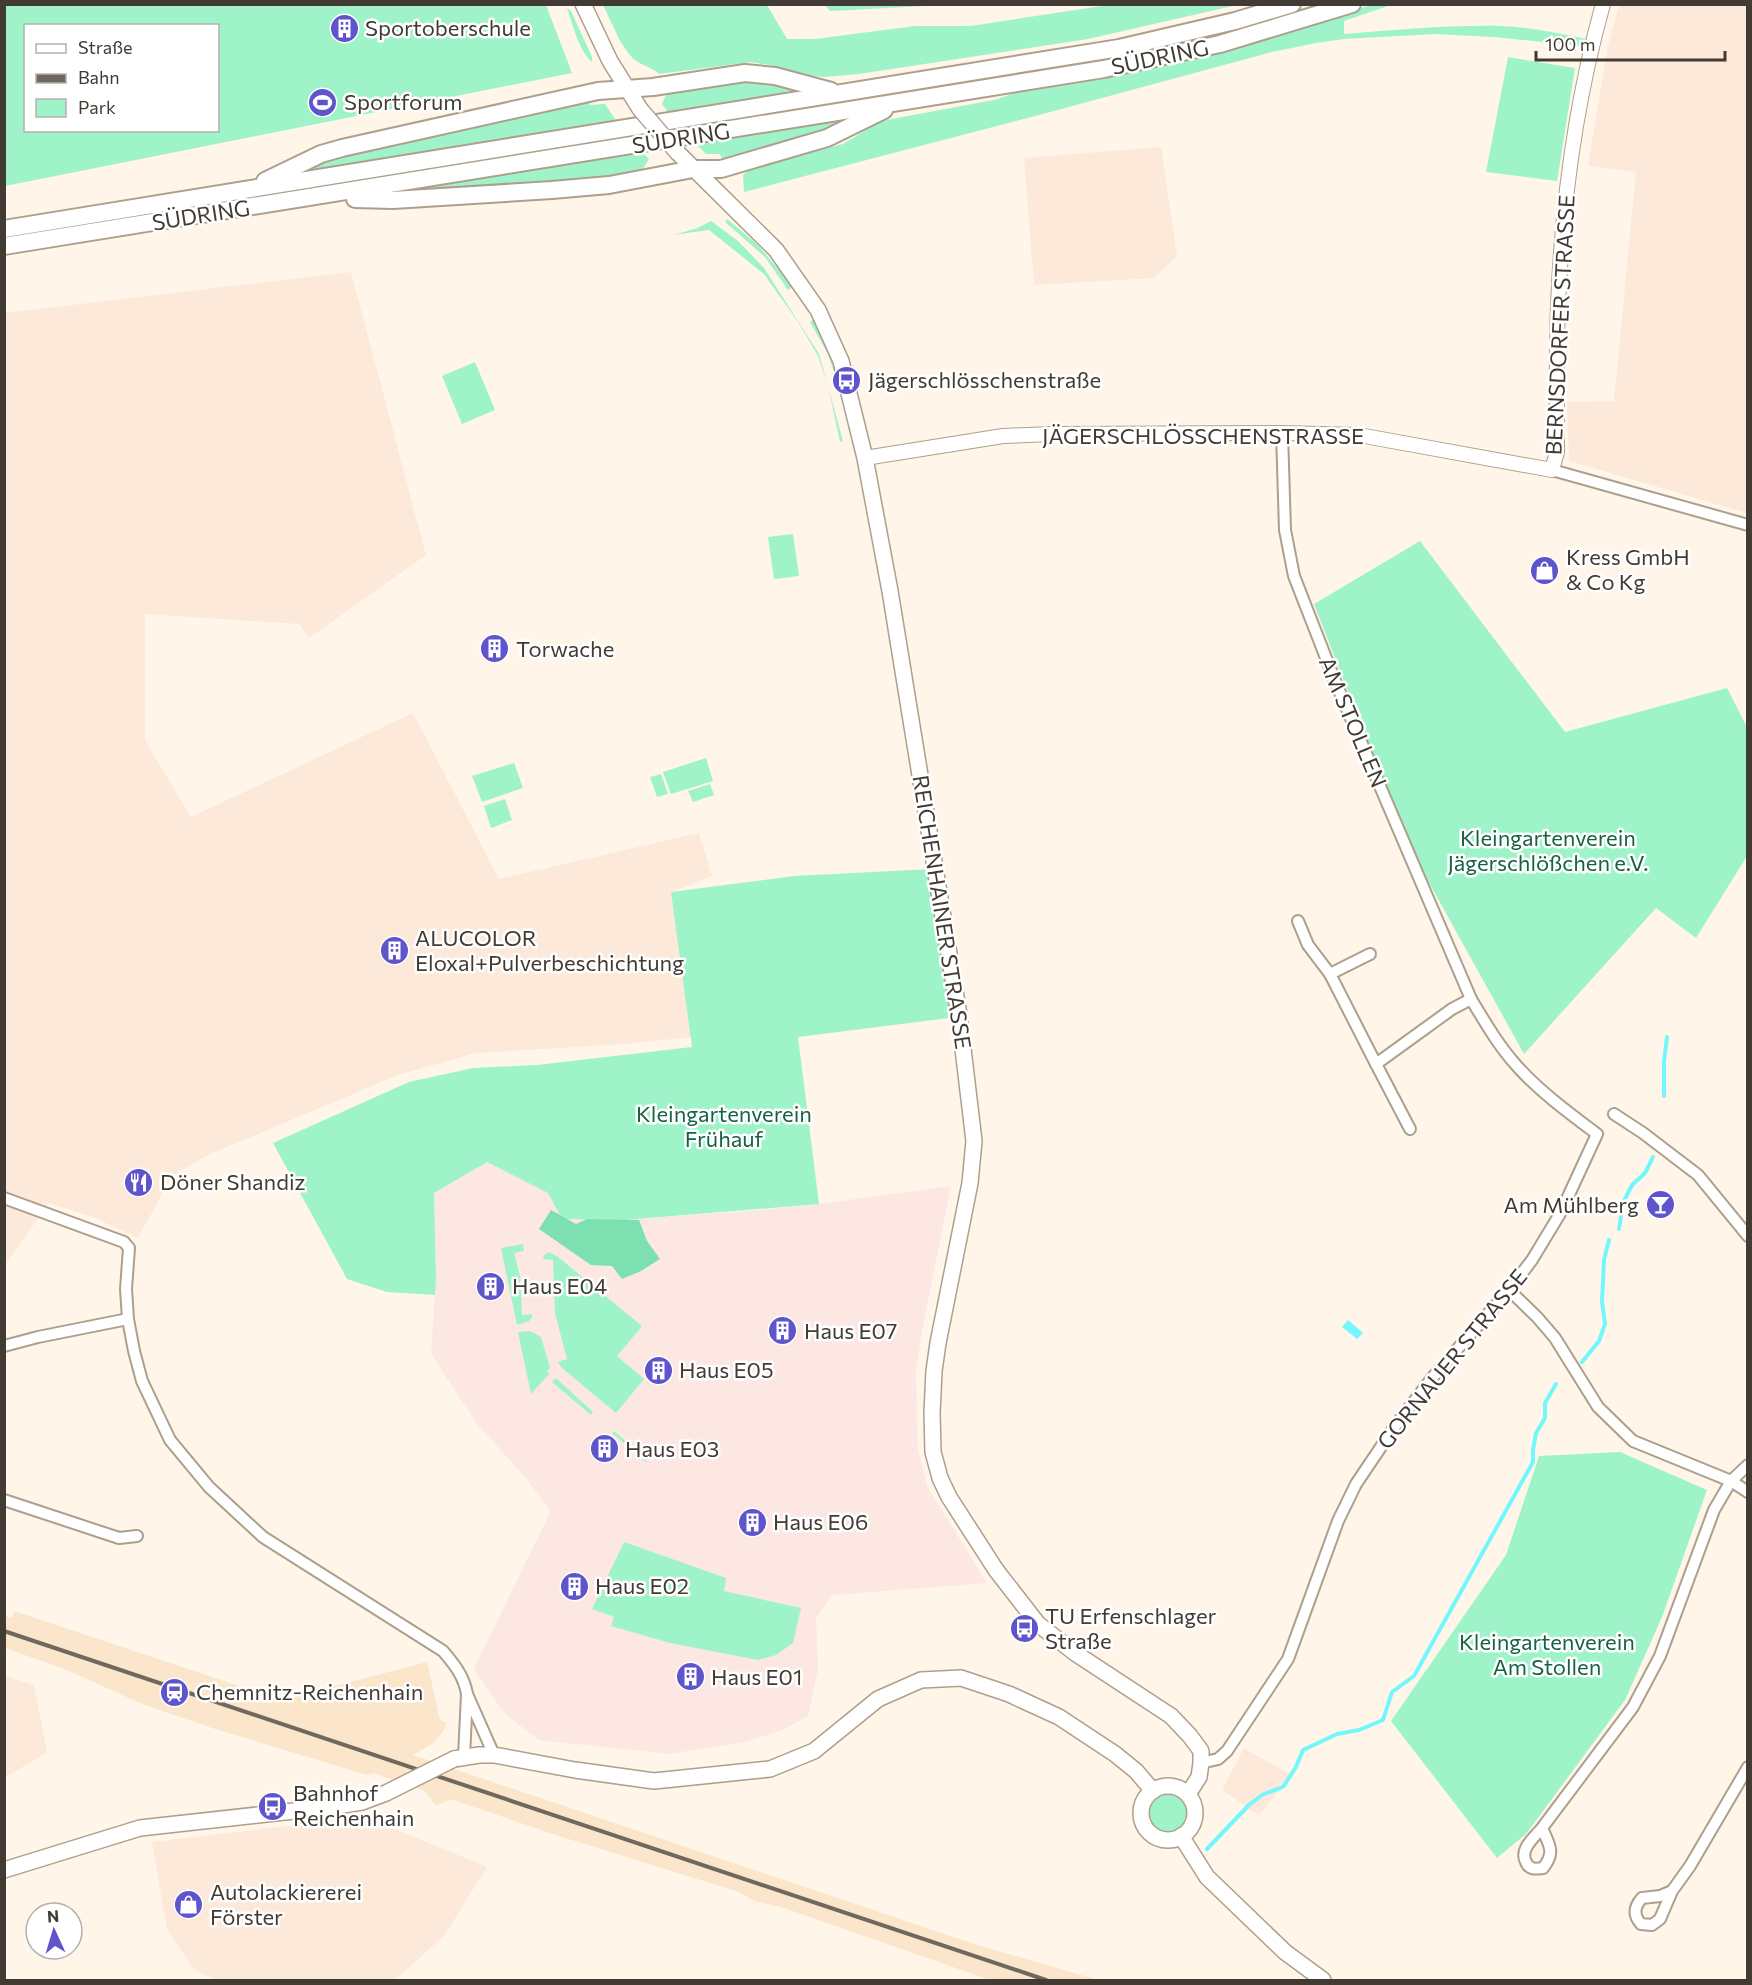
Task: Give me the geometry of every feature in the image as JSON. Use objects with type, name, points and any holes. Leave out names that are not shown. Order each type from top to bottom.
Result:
[{"type":"main road","name":"REICHENHAINER STRASSE","points":[[583,4],[610,61],[640,109],[693,169],[776,250],[818,310],[841,361],[865,458],[892,602],[959,1015],[974,1141],[970,1183],[938,1343],[932,1403],[933,1452],[940,1478],[996,1570],[1030,1615],[1075,1653],[1171,1716],[1201,1751],[1201,1763]]},
{"type":"main road","name":"SÜDRING","points":[[4,229],[1119,48],[1224,24],[1293,4]]},
{"type":"main road","name":"SÜDRING","points":[[4,246],[903,102],[1138,62],[1220,44],[1352,4]]},
{"type":"main road","points":[[245,190],[321,154],[342,147],[598,91],[754,72],[820,90],[844,93]]},
{"type":"main road","points":[[309,198],[393,200],[552,190],[609,185],[693,169],[721,169],[827,138],[903,102]]},
{"type":"main road","points":[[4,1870],[140,1828],[362,1802],[459,1758],[495,1755],[575,1770],[654,1781],[770,1769],[814,1751],[878,1699],[921,1680],[961,1678],[1009,1694],[1059,1717],[1091,1737],[1136,1771],[1153,1791]]},
{"type":"main road","points":[[1188,1794],[1199,1777],[1201,1763]]},
{"type":"main road","points":[[1170,1786],[1179,1788],[1188,1794],[1194,1806],[1194,1819],[1190,1828],[1181,1836],[1165,1839],[1156,1836],[1146,1827],[1142,1810],[1144,1802],[1153,1791],[1170,1786]]},
{"type":"main road","points":[[1181,1836],[1207,1877],[1285,1952],[1323,1980]]},
{"type":"street","name":"BERNSDORFER STRASSE","points":[[1552,470],[1557,452],[1557,310],[1565,205],[1576,117],[1590,49],[1603,4]]},
{"type":"street","name":"JÄGERSCHLÖSSCHENSTRASSE","points":[[865,458],[1003,436],[1282,433],[1359,435],[1552,470],[1748,525]]},
{"type":"street","name":"AM STOLLEN","points":[[1282,433],[1285,530],[1294,576],[1335,681],[1471,999],[1494,1038],[1517,1066],[1552,1099],[1597,1134]]},
{"type":"street","points":[[1298,921],[1308,945],[1330,974],[1410,1129]]},
{"type":"street","points":[[1330,974],[1370,954]]},
{"type":"street","points":[[1376,1064],[1452,1009],[1471,999]]},
{"type":"street","points":[[1614,1114],[1643,1132],[1698,1175],[1748,1236]]},
{"type":"street","name":"GORNAUER STRASSE","points":[[1201,1763],[1218,1759],[1227,1751],[1288,1659],[1338,1521],[1356,1484],[1432,1378],[1509,1290],[1532,1260],[1561,1212],[1597,1134]]},
{"type":"street","points":[[4,1198],[124,1242],[129,1248],[126,1289],[128,1319],[134,1351],[142,1381],[170,1440],[208,1487],[263,1537],[443,1651],[458,1668],[466,1685],[467,1694],[459,1758]]},
{"type":"street","points":[[1509,1290],[1555,1338],[1598,1407],[1633,1441],[1731,1481],[1748,1492]]},
{"type":"street","points":[[4,1346],[128,1319]]},
{"type":"street","points":[[1542,1828],[1633,1707],[1660,1656],[1714,1510],[1731,1481],[1748,1465]]},
{"type":"street","points":[[4,1500],[119,1538],[138,1536]]},
{"type":"street","points":[[467,1694],[495,1755]]},
{"type":"street","points":[[1672,1891],[1690,1866],[1748,1767]]},
{"type":"shaded area","points":[[1619,5],[1747,5],[1747,513],[1569,461],[1567,402],[1614,401],[1636,172],[1588,166],[1608,46]]},
{"type":"shaded area","points":[[1161,147],[1177,256],[1154,278],[1034,285],[1024,158]]},
{"type":"shaded area","points":[[351,272],[426,555],[309,638],[299,624],[145,614],[145,740],[191,817],[413,713],[499,879],[699,833],[712,876],[671,892],[692,1037],[625,1044],[476,1053],[398,1075],[208,1155],[172,1176],[138,1238],[95,1218],[49,1203],[5,1265],[4,313]]},
{"type":"shaded area","points":[[487,1162],[548,1193],[563,1219],[624,1220],[760,1210],[951,1186],[921,1336],[916,1374],[918,1450],[927,1486],[987,1583],[833,1595],[816,1618],[818,1670],[808,1716],[785,1729],[746,1742],[668,1754],[539,1740],[506,1715],[474,1668],[551,1511],[526,1478],[477,1424],[431,1354],[436,1277],[434,1193]]},
{"type":"shaded area","points":[[14,1611],[281,1700],[427,1662],[440,1720],[447,1723],[433,1743],[413,1755],[971,1943],[1098,1980],[990,1980],[784,1908],[754,1901],[739,1892],[559,1836],[450,1799],[436,1806],[425,1791],[374,1773],[367,1775],[212,1728],[142,1704],[67,1670],[5,1648],[5,1616],[12,1618]]},
{"type":"shaded area","points":[[5,1676],[34,1685],[47,1753],[5,1777]]},
{"type":"shaded area","points":[[1244,1748],[1291,1775],[1259,1816],[1222,1790]]},
{"type":"shaded area","points":[[365,1817],[487,1867],[444,1936],[395,1980],[215,1980],[194,1970],[167,1929],[152,1842]]},
{"type":"green space","name":"Sportforum","points":[[5,4],[546,5],[572,73],[5,186]]},
{"type":"green space","points":[[603,5],[767,5],[787,39],[815,39],[915,26],[971,26],[1108,5],[1237,5],[1088,39],[859,74],[824,77],[751,62],[659,74],[638,62],[627,51]]},
{"type":"green space","points":[[825,5],[944,5],[830,11]]},
{"type":"green space","points":[[1314,5],[1332,5],[1230,34],[1110,61],[682,130],[681,126],[1290,12]]},
{"type":"green space","points":[[1371,5],[1391,5],[1344,21],[1344,34],[1442,27],[1501,26],[1534,29],[1587,39],[1584,46],[1435,34],[1344,39],[1316,43],[1272,52],[744,192],[743,175],[751,168],[843,144],[881,121],[994,100],[1030,88],[1333,17]]},
{"type":"green space","points":[[567,8],[571,11],[592,57],[592,62],[580,45]]},
{"type":"green space","points":[[1508,57],[1575,68],[1557,181],[1486,172]]},
{"type":"green space","points":[[750,78],[810,90],[670,115],[662,104],[671,92]]},
{"type":"green space","points":[[589,101],[590,105],[605,104],[617,122],[300,174],[298,172],[318,161]]},
{"type":"green space","points":[[851,116],[852,120],[798,142],[722,159],[720,154],[706,154],[696,142]]},
{"type":"green space","points":[[642,152],[649,159],[643,169],[637,173],[575,184],[399,194],[399,191]]},
{"type":"green space","points":[[727,219],[758,245],[793,287],[788,290],[765,257],[725,222]]},
{"type":"green space","points":[[711,221],[738,241],[764,268],[819,354],[827,383],[818,356],[798,322],[764,274],[709,230],[673,235],[698,228]]},
{"type":"green space","points":[[814,319],[833,357],[836,378],[828,354],[810,322]]},
{"type":"green space","points":[[475,362],[495,410],[462,424],[442,376]]},
{"type":"green space","points":[[829,389],[843,441],[840,442]]},
{"type":"green space","points":[[793,534],[799,576],[774,579],[768,537]]},
{"type":"green space","name":"Kleingartenverein Jägerschlößchen e.V.","points":[[1420,541],[1565,732],[1727,688],[1747,727],[1747,856],[1696,938],[1656,908],[1524,1054],[1407,843],[1314,604]]},
{"type":"green space","points":[[706,758],[713,781],[671,794],[663,772]]},
{"type":"green space","points":[[514,763],[523,788],[482,802],[472,776]]},
{"type":"green space","points":[[661,774],[668,794],[657,797],[650,777]]},
{"type":"green space","points":[[710,784],[714,795],[693,802],[688,791]]},
{"type":"green space","points":[[505,799],[512,820],[491,828],[484,806]]},
{"type":"green space","name":"Kleingartenverein Frühauf","points":[[932,869],[957,1017],[798,1037],[819,1204],[624,1220],[562,1219],[548,1193],[487,1162],[434,1193],[435,1295],[387,1292],[347,1279],[273,1143],[409,1082],[473,1068],[537,1065],[692,1047],[671,892],[794,876]]},
{"type":"green space","points":[[551,1210],[576,1224],[587,1219],[639,1220],[647,1241],[660,1259],[622,1279],[612,1266],[591,1265],[539,1229]]},
{"type":"green space","points":[[523,1244],[524,1251],[514,1253],[520,1276],[522,1315],[532,1314],[532,1317],[529,1321],[517,1325],[501,1248]]},
{"type":"green space","points":[[549,1252],[642,1326],[617,1356],[644,1379],[616,1413],[562,1368],[558,1362],[567,1359],[555,1313],[553,1260],[543,1259],[544,1255]]},
{"type":"green space","points":[[530,1331],[541,1337],[550,1368],[547,1371],[549,1374],[531,1394],[518,1332]]},
{"type":"green space","points":[[556,1378],[593,1412],[591,1415],[552,1382]]},
{"type":"green space","points":[[614,1431],[642,1453],[648,1464],[612,1433]]},
{"type":"green space","name":"Kleingartenverein Am Stollen","points":[[1620,1452],[1707,1490],[1662,1617],[1625,1700],[1526,1834],[1497,1858],[1391,1721],[1506,1555],[1539,1456]]},
{"type":"green space","points":[[624,1542],[726,1578],[724,1591],[801,1608],[793,1643],[776,1655],[758,1660],[670,1643],[611,1626],[614,1617],[592,1609]]},
{"type":"green space","points":[[1168,1786],[1178,1788],[1187,1794],[1193,1803],[1195,1813],[1193,1823],[1187,1832],[1178,1838],[1168,1840],[1158,1838],[1149,1832],[1143,1823],[1141,1813],[1143,1803],[1149,1794],[1158,1788]]},
{"type":"water","points":[[1348,1320],[1363,1333],[1357,1339],[1342,1327]]},
{"type":"waterway","points":[[1664,1096],[1667,1037]]},
{"type":"waterway","points":[[1619,1229],[1623,1203],[1632,1185],[1645,1173],[1653,1157]]},
{"type":"waterway","points":[[1582,1362],[1599,1341],[1605,1324],[1602,1302],[1604,1260],[1609,1240]]},
{"type":"waterway","points":[[1207,1849],[1249,1805],[1262,1795],[1283,1787],[1296,1767],[1303,1750],[1337,1734],[1359,1730],[1383,1720],[1392,1692],[1414,1676],[1533,1462],[1536,1433],[1545,1418],[1545,1403],[1556,1384]]},
{"type":"railway","points":[[4,1631],[1046,1980]]},
{"type":"place","name":"Sportoberschule","points":[[344,28]]},
{"type":"place","name":"Sportforum","points":[[323,102]]},
{"type":"place","name":"Jägerschlösschenstraße","points":[[847,380]]},
{"type":"place","name":"Kress GmbH & Co Kg","points":[[1545,570]]},
{"type":"place","name":"Torwache","points":[[495,649]]},
{"type":"place","name":"ALUCOLOR Eloxal+Pulverbeschichtung","points":[[394,951]]},
{"type":"place","name":"Döner Shandiz","points":[[139,1182]]},
{"type":"place","name":"Am Mühlberg","points":[[1660,1205]]},
{"type":"place","name":"Haus E04","points":[[491,1286]]},
{"type":"place","name":"Haus E07","points":[[783,1331]]},
{"type":"place","name":"Haus E05","points":[[658,1370]]},
{"type":"place","name":"Haus E03","points":[[604,1449]]},
{"type":"place","name":"Haus E06","points":[[752,1522]]},
{"type":"place","name":"Haus E02","points":[[574,1586]]},
{"type":"place","name":"TU Erfenschlager Straße","points":[[1024,1629]]},
{"type":"place","name":"Haus E01","points":[[690,1677]]},
{"type":"place","name":"Chemnitz-Reichenhain","points":[[175,1692]]},
{"type":"place","name":"Bahnhof Reichenhain","points":[[272,1806]]},
{"type":"place","name":"Autolackiererei Förster","points":[[189,1905]]}]
